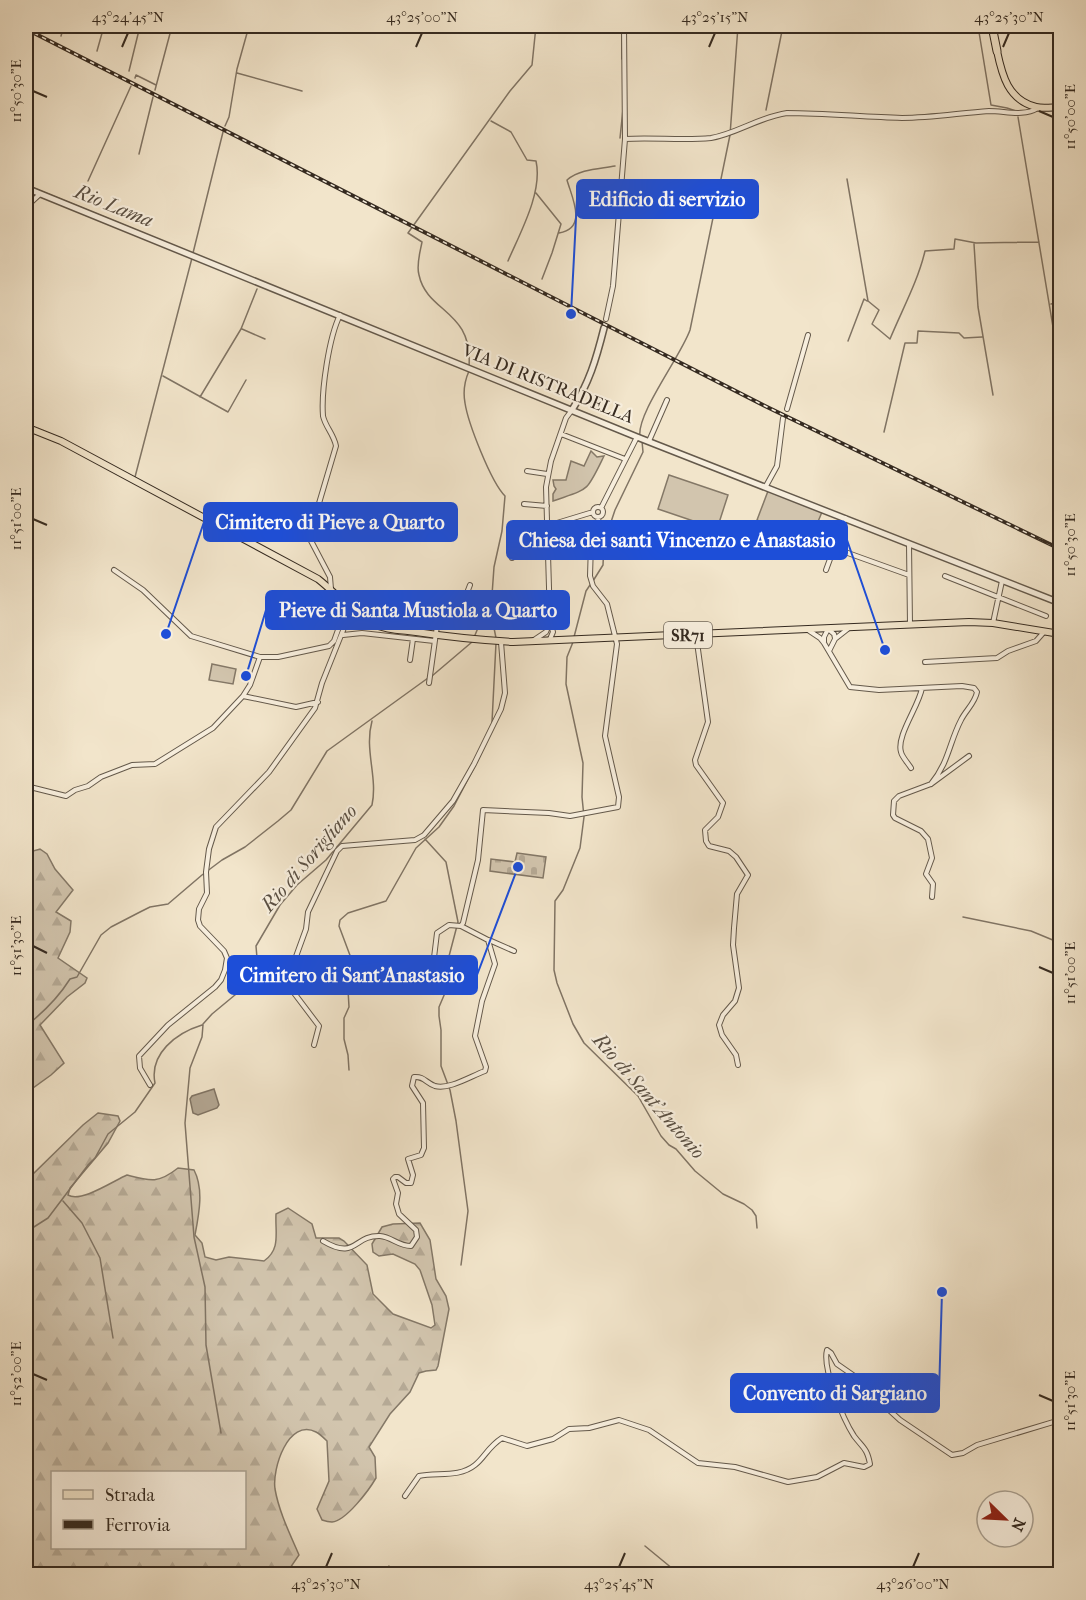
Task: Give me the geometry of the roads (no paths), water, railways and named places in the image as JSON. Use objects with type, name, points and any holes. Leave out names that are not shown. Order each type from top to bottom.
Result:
[{"type":"highway","points":[[993,26],[997,51]]},
{"type":"main road","points":[[997,51],[1007,87],[1018,98],[1038,108],[1060,106]]},
{"type":"main road","name":"SR71","points":[[26,427],[61,441],[318,579],[331,589],[352,613],[385,628],[435,638],[531,642],[969,622],[993,623],[1060,634]]},
{"type":"street","points":[[606,319],[613,286],[625,140],[624,26]]},
{"type":"street","points":[[625,140],[710,138],[724,135],[771,115],[787,112],[912,118],[990,111],[1019,114],[1032,112],[1038,108]]},
{"type":"street","name":"VIA DI RISTRADELLA","points":[[26,188],[637,437],[1060,603]]},
{"type":"street","points":[[26,207],[41,194]]},
{"type":"street","points":[[331,589],[330,577],[309,537],[336,446],[335,438],[324,419],[323,407],[324,387],[334,332],[340,315]]},
{"type":"street","points":[[547,641],[551,639],[553,633],[550,621],[547,474],[566,418],[586,387],[604,328]]},
{"type":"street","points":[[787,409],[808,335]]},
{"type":"street","points":[[649,441],[667,400]]},
{"type":"street","points":[[765,486],[777,466],[783,418]]},
{"type":"street","points":[[561,434],[625,459]]},
{"type":"street","points":[[512,558],[512,527],[547,526],[600,508],[637,437]]},
{"type":"street","points":[[527,471],[547,474]]},
{"type":"street","points":[[524,504],[547,506]]},
{"type":"street","points":[[461,926],[478,860],[483,810],[570,816],[618,807],[619,797],[605,736],[617,644],[607,604],[590,579],[591,544],[599,517],[603,513],[600,508]]},
{"type":"street","points":[[593,512],[599,517]]},
{"type":"street","points":[[826,570],[845,519]]},
{"type":"street","points":[[909,544],[910,626]]},
{"type":"street","points":[[834,548],[909,575]]},
{"type":"street","points":[[114,570],[143,590],[191,636],[260,657],[278,657],[330,646],[343,616],[352,613]]},
{"type":"street","points":[[945,576],[1046,616]]},
{"type":"street","points":[[993,623],[1002,580]]},
{"type":"street","points":[[429,683],[435,638],[440,622],[455,624],[470,585]]},
{"type":"street","points":[[150,1085],[140,1068],[139,1056],[168,1025],[215,987],[225,970],[227,958],[224,951],[200,926],[198,920],[199,909],[207,893],[206,872],[209,849],[216,827],[269,772],[318,702],[322,682],[352,613]]},
{"type":"street","points":[[547,641],[546,632],[550,621]]},
{"type":"street","points":[[829,651],[835,639],[849,628]]},
{"type":"street","points":[[824,643],[828,629],[834,634],[835,639]]},
{"type":"street","points":[[807,630],[824,643],[850,687],[879,690],[969,687],[977,692],[976,699],[959,723],[947,760],[931,784]]},
{"type":"street","points":[[531,642],[546,632]]},
{"type":"street","points":[[925,662],[997,658],[1008,651],[1036,641],[1044,632]]},
{"type":"street","points":[[343,635],[362,633],[414,639],[435,638]]},
{"type":"street","points":[[553,633],[570,640]]},
{"type":"street","points":[[696,635],[708,723],[695,760],[696,765],[723,803],[718,817],[705,830],[706,841],[709,846],[729,851],[748,875],[737,894],[734,928],[733,945],[739,988],[735,1001],[719,1025],[722,1035],[736,1055],[738,1065]]},
{"type":"street","points":[[410,660],[414,639]]},
{"type":"street","points":[[315,1045],[319,1026],[291,989],[290,984],[294,962],[306,929],[309,906],[337,851],[342,846],[415,840],[424,835],[453,801],[501,709],[505,693],[501,641]]},
{"type":"street","points":[[26,786],[66,796],[88,786],[100,777],[132,765],[155,764],[213,728],[243,696],[250,685],[260,657]]},
{"type":"street","points":[[911,768],[900,751],[902,737],[921,696],[922,688]]},
{"type":"street","points":[[243,696],[296,707],[318,702]]},
{"type":"street","points":[[932,897],[933,884],[926,874],[932,858],[928,839],[921,831],[895,818],[894,801],[899,796],[931,784],[969,756]]},
{"type":"street","points":[[432,974],[437,933],[449,925],[461,926],[514,951]]},
{"type":"street","points":[[323,1241],[334,1248],[344,1250],[371,1237],[390,1238],[403,1246],[411,1246],[414,1243],[417,1237],[416,1230],[399,1214],[396,1204],[398,1194],[393,1182],[395,1177],[398,1177],[406,1183],[411,1183],[413,1175],[408,1159],[421,1155],[424,1148],[423,1102],[412,1086],[414,1077],[419,1076],[434,1086],[441,1086],[484,1071],[486,1067],[474,1036],[482,1001],[495,964],[488,940]]},
{"type":"street","points":[[405,1496],[418,1476],[432,1473],[452,1474],[474,1466],[491,1445],[502,1438],[527,1446],[553,1438],[569,1429],[589,1428],[619,1420],[649,1430],[698,1462],[735,1467],[788,1482],[817,1477],[844,1463],[864,1467],[870,1464],[868,1451],[855,1436],[841,1413],[826,1362],[827,1350],[837,1364],[860,1378],[900,1420],[952,1455],[963,1453],[977,1445],[1060,1420]]},
{"type":"waterway","points":[[61,36],[64,26]]},
{"type":"waterway","points":[[97,51],[104,26]]},
{"type":"waterway","points":[[129,71],[140,26]]},
{"type":"waterway","points":[[155,90],[172,26]]},
{"type":"waterway","points":[[225,126],[249,26]]},
{"type":"waterway","points":[[469,366],[464,334],[457,323],[424,288],[419,275],[422,242],[408,233],[510,91],[532,65],[536,26]]},
{"type":"waterway","points":[[622,26],[622,59]]},
{"type":"waterway","name":"Rio di Sant'Antonio","points":[[640,437],[645,414],[690,330],[730,135],[738,26]]},
{"type":"waterway","points":[[766,110],[783,26]]},
{"type":"waterway","points":[[978,26],[991,105],[1016,111]]},
{"type":"waterway","points":[[237,73],[302,91]]},
{"type":"waterway","points":[[135,78],[136,75],[156,85]]},
{"type":"waterway","points":[[88,181],[131,86]]},
{"type":"waterway","points":[[139,154],[153,97]]},
{"type":"waterway","points":[[620,138],[623,109]]},
{"type":"waterway","points":[[1018,117],[1060,369]]},
{"type":"waterway","points":[[491,121],[511,132],[527,160],[536,161],[536,186],[533,199],[508,261]]},
{"type":"waterway","points":[[193,253],[223,132]]},
{"type":"waterway","points":[[559,233],[568,230],[576,219],[567,180],[584,172],[615,166]]},
{"type":"waterway","points":[[847,179],[868,301],[879,310],[872,324],[890,339],[914,284],[925,251],[954,249],[955,239],[976,243],[1039,242]]},
{"type":"waterway","name":"Rio Lama","points":[[26,185],[192,253]]},
{"type":"waterway","points":[[536,193],[561,224],[542,279]]},
{"type":"waterway","points":[[974,244],[978,307],[993,395]]},
{"type":"waterway","points":[[135,477],[192,258]]},
{"type":"waterway","points":[[200,397],[241,329],[257,289]]},
{"type":"waterway","points":[[848,341],[864,299],[867,301]]},
{"type":"waterway","points":[[1051,304],[1060,302]]},
{"type":"waterway","points":[[242,329],[265,339]]},
{"type":"waterway","points":[[884,432],[905,343],[917,343],[918,331],[959,333],[964,338],[982,337]]},
{"type":"waterway","points":[[469,371],[464,390],[467,412],[487,466],[505,496],[492,595],[475,635]]},
{"type":"waterway","points":[[163,376],[228,412],[246,380]]},
{"type":"waterway","name":"Rio di Sant'Antonio","points":[[593,581],[603,565],[604,543],[615,510],[643,452],[642,441]]},
{"type":"waterway","name":"Rio di Sant'Antonio","points":[[574,637],[586,591],[590,585]]},
{"type":"waterway","points":[[493,593],[491,613],[496,638]]},
{"type":"waterway","points":[[432,676],[472,642]]},
{"type":"waterway","name":"Rio di Sant'Antonio","points":[[573,642],[567,657],[566,684],[583,763],[584,817],[580,848],[563,890],[555,901],[554,970],[557,983],[573,1024],[584,1043],[638,1096],[661,1136],[695,1171],[723,1194],[752,1210],[756,1216],[757,1228]]},
{"type":"waterway","points":[[492,722],[496,643]]},
{"type":"waterway","points":[[26,1026],[50,1004],[70,979],[77,977],[101,935],[111,927],[150,907],[168,904],[222,860],[245,847],[291,810],[327,751],[428,678]]},
{"type":"waterway","name":"Rio di Sorigliano","points":[[203,1024],[255,975],[258,970],[256,946],[280,905],[297,885],[326,860],[372,805],[373,784],[369,742],[372,721]]},
{"type":"waterway","points":[[349,1070],[344,1039],[344,1018],[349,1007],[347,972],[351,958],[339,926],[340,920],[348,913],[386,901],[416,848],[439,827],[454,806],[478,760]]},
{"type":"waterway","points":[[425,839],[446,862],[458,922],[448,960],[448,986],[439,1007],[439,1016],[441,1066],[450,1090],[456,1121],[468,1211],[461,1265]]},
{"type":"waterway","points":[[963,917],[1031,931],[1060,943]]},
{"type":"waterway","points":[[26,1232],[48,1218],[95,1158],[108,1134],[135,1112],[155,1083],[156,1063],[166,1046],[183,1033],[202,1025]]},
{"type":"waterway","points":[[203,1025],[202,1037],[190,1068],[185,1123],[194,1237],[205,1287],[206,1345],[221,1433]]},
{"type":"waterway","points":[[63,1201],[82,1223],[100,1258],[113,1338]]},
{"type":"waterway","points":[[645,1546],[679,1574]]},
{"type":"waterway","points":[[389,1566],[393,1574]]},
{"type":"railway","points":[[26,29],[767,407],[1060,549]]},
{"type":"place","name":"Edificio di servizio","points":[[571,314]]},
{"type":"place","name":"Cimitero di Pieve a Quarto","points":[[166,634]]},
{"type":"place","name":"Chiesa dei santi Vincenzo e Anastasio","points":[[885,650]]},
{"type":"place","name":"Pieve di Santa Mustiola a Quarto","points":[[246,676]]},
{"type":"place","name":"Cimitero di Sant'Anastasio","points":[[518,867]]},
{"type":"place","name":"Convento di Sargiano","points":[[942,1292]]}]
